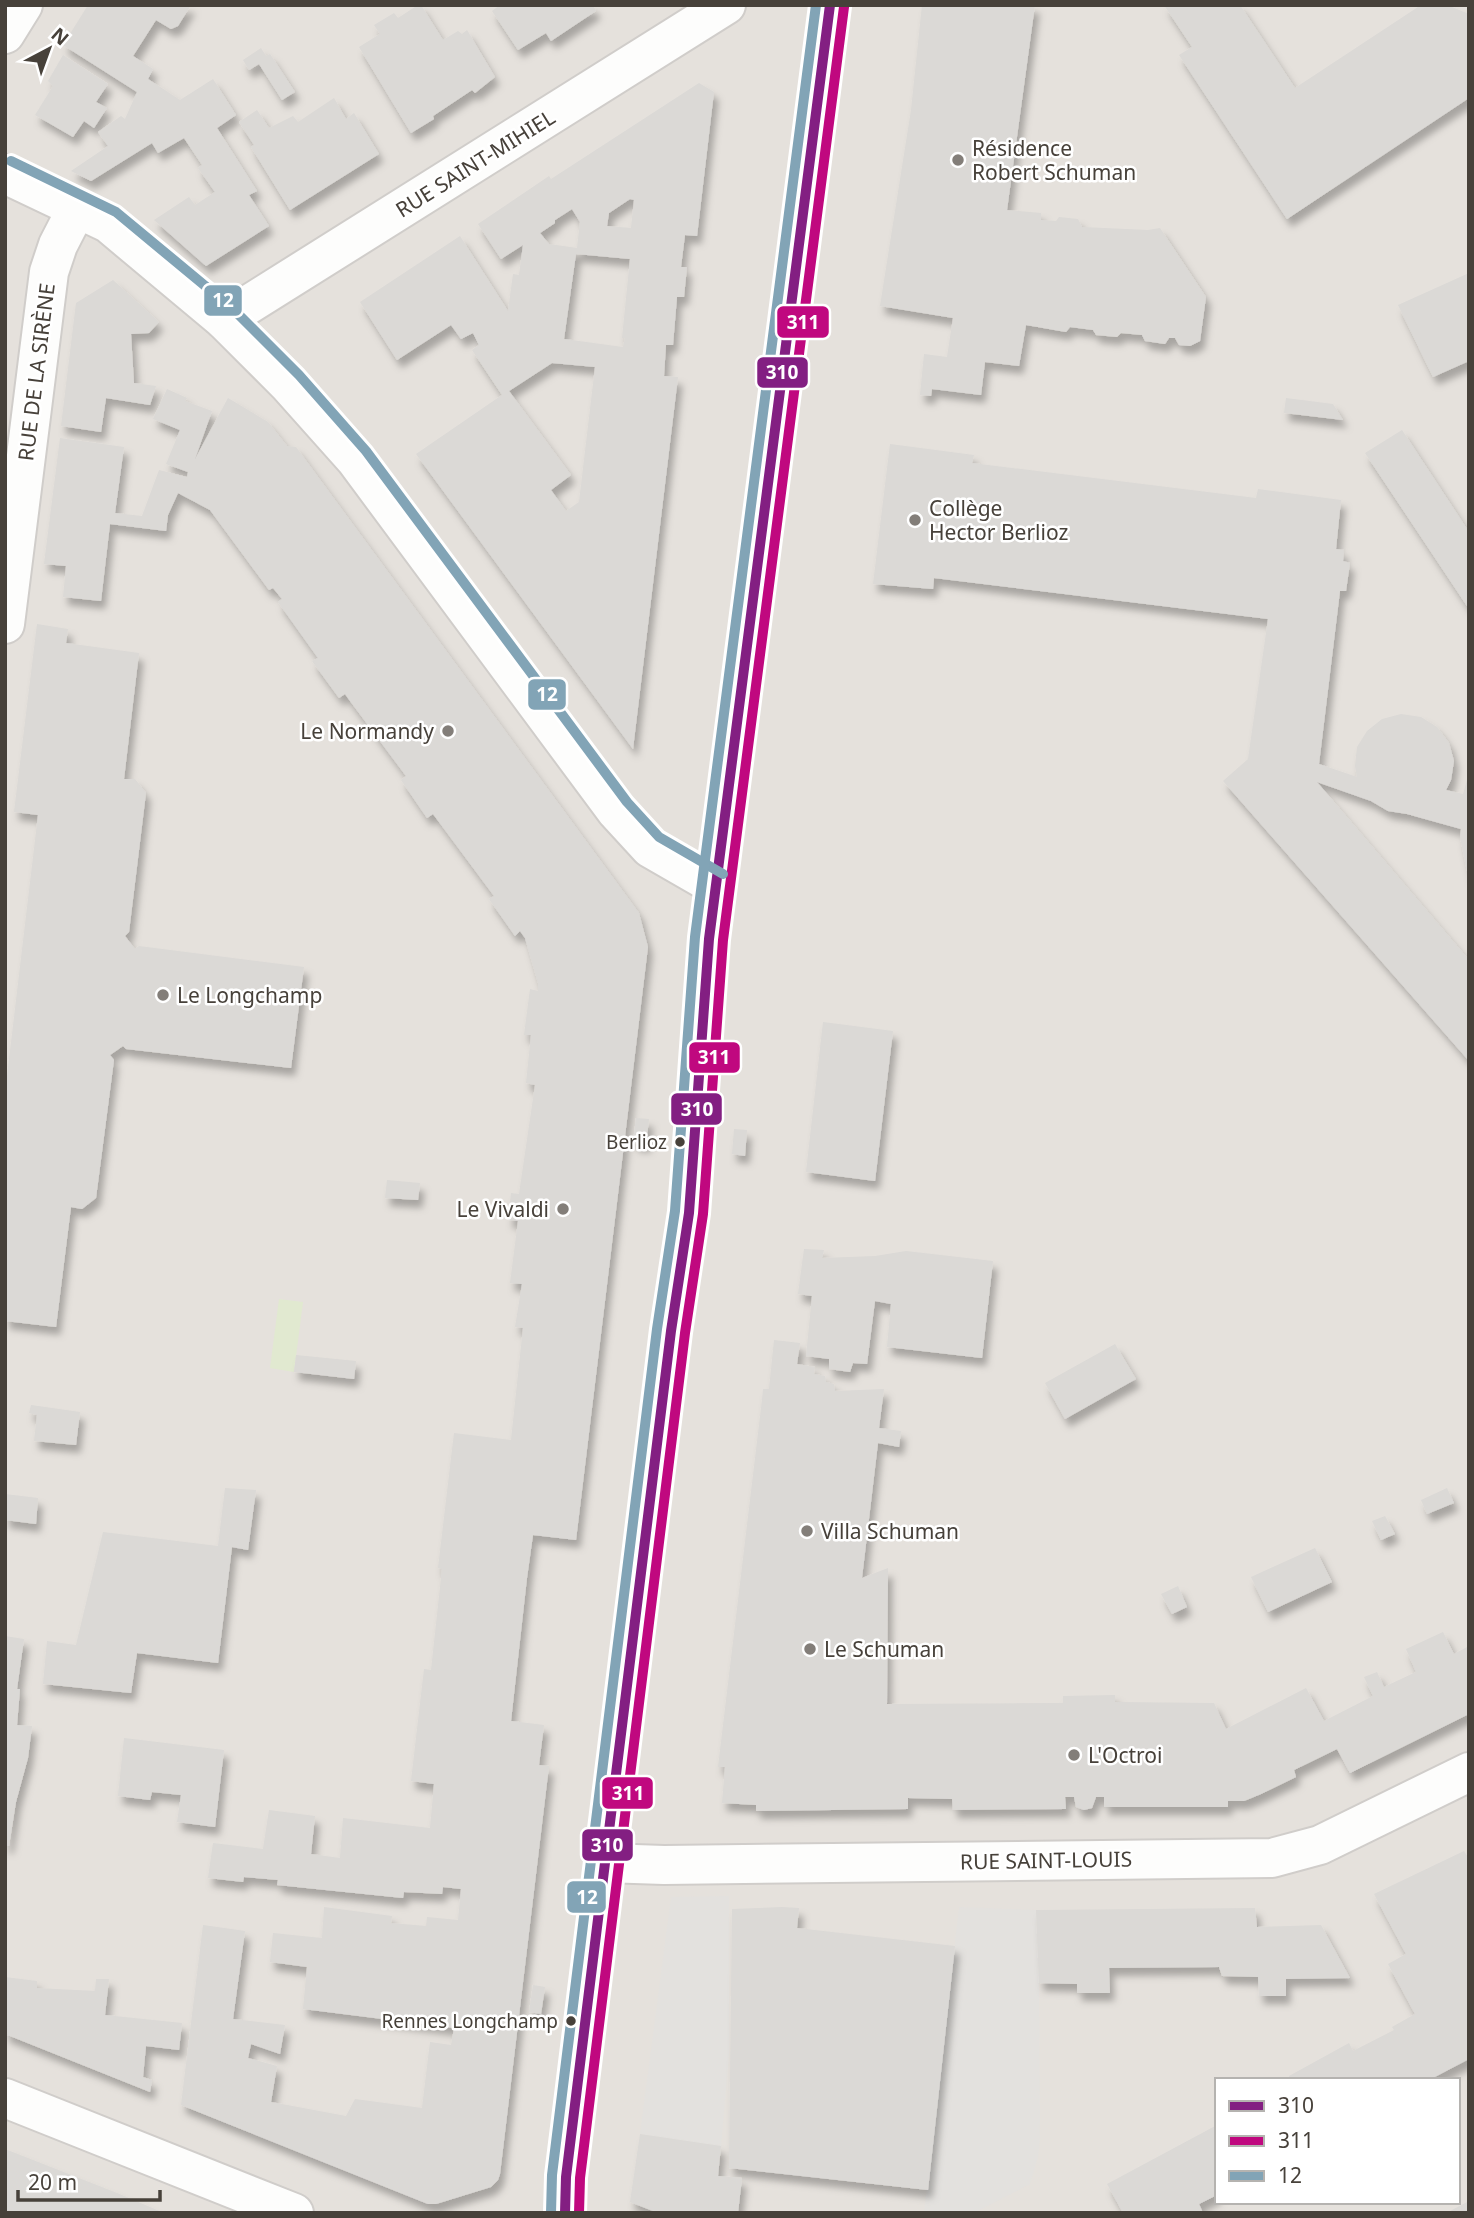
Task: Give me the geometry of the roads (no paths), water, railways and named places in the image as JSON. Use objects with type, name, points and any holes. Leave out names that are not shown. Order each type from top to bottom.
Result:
[{"type":"main road","points":[[565,2213],[566,2177],[671,1331],[689,1213],[709,939],[830,5]]},
{"type":"street","points":[[5,34],[23,5]]},
{"type":"street","name":"RUE SAINT-MIHIEL","points":[[224,320],[726,5]]},
{"type":"street","points":[[5,174],[108,223],[224,320],[289,385],[355,459],[616,811],[650,848],[716,886]]},
{"type":"street","name":"RUE DE LA SIRÈNE","points":[[5,624],[49,272],[58,245],[77,208]]},
{"type":"street","name":"RUE SAINT-LOUIS","points":[[605,1863],[664,1865],[1272,1858],[1320,1844],[1469,1772]]},
{"type":"street","points":[[5,2098],[294,2213]]},
{"type":"place","name":"Résidence Robert Schuman","points":[[958,160]]},
{"type":"place","name":"Collège Hector Berlioz","points":[[915,520]]},
{"type":"place","name":"Le Normandy","points":[[448,731]]},
{"type":"place","name":"Le Longchamp","points":[[163,995]]},
{"type":"place","name":"Berlioz","points":[[680,1142]]},
{"type":"place","name":"Le Vivaldi","points":[[563,1209]]},
{"type":"place","name":"Villa Schuman","points":[[807,1531]]},
{"type":"place","name":"Le Schuman","points":[[810,1649]]},
{"type":"place","name":"L'Octroi","points":[[1074,1755]]},
{"type":"place","name":"Rennes Longchamp","points":[[571,2021]]}]
